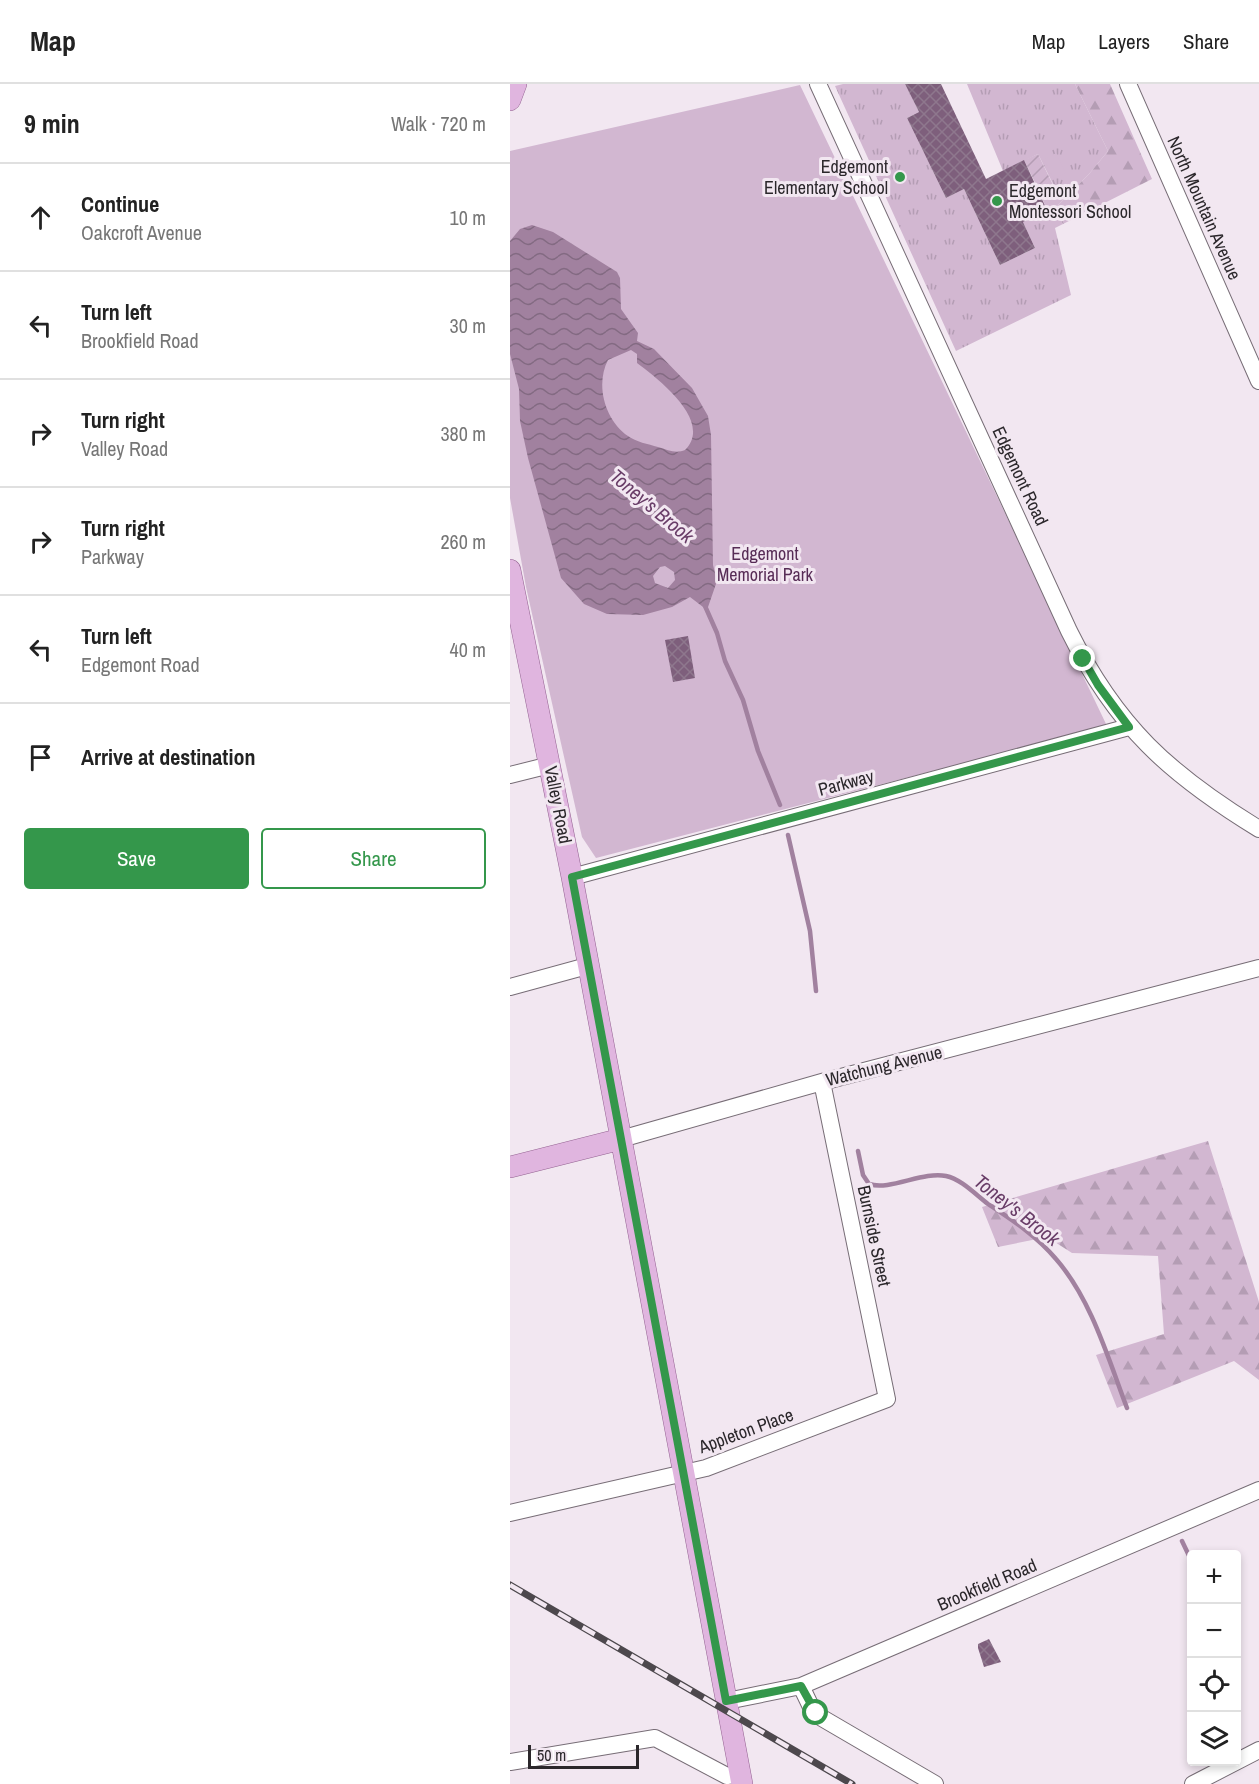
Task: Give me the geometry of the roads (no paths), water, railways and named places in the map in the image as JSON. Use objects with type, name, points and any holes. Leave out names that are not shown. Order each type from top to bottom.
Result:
[{"type":"main road","points":[[510,100],[516,84]]},
{"type":"main road","name":"Valley Road","points":[[510,570],[572,877],[741,1779]]},
{"type":"main road","name":"Watchung Avenue","points":[[510,1167],[621,1139]]},
{"type":"street","name":"Edgemont Road","points":[[818,84],[1069,631],[1098,685],[1129,727],[1199,790],[1259,829]]},
{"type":"street","name":"North Mountain Avenue","points":[[1128,84],[1259,381]]},
{"type":"street","name":"Parkway","points":[[572,877],[1129,727]]},
{"type":"street","points":[[510,775],[550,765]]},
{"type":"street","points":[[510,987],[588,966]]},
{"type":"street","name":"Watchung Avenue","points":[[621,1139],[822,1082],[1259,968]]},
{"type":"street","name":"Burnside Street","points":[[822,1082],[887,1399]]},
{"type":"street","name":"Appleton Place","points":[[510,1513],[706,1468],[887,1399]]},
{"type":"street","name":"Brookfield Road","points":[[726,1701],[801,1686],[1259,1490]]},
{"type":"street","points":[[801,1686],[816,1713],[935,1784]]},
{"type":"street","points":[[510,1762],[652,1738],[727,1776],[741,1779]]},
{"type":"street","points":[[1194,1784],[1259,1750]]},
{"type":"water","points":[[532,225],[553,232],[617,272],[620,278],[621,309],[638,333],[637,341],[654,349],[692,388],[708,416],[711,435],[713,565],[717,581],[707,610],[690,597],[672,607],[643,615],[607,614],[584,604],[561,578],[528,458],[520,421],[519,389],[510,354],[510,241],[520,229]],"holes":[[[631,350],[637,354],[637,363],[669,389],[688,414],[693,426],[692,439],[685,450],[672,451],[635,440],[620,429],[608,412],[603,391],[604,370],[608,360]],[[665,566],[674,572],[675,580],[668,588],[655,583],[653,576],[660,567]]]},
{"type":"waterway","name":"Toney's Brook","points":[[705,606],[717,633],[725,661],[743,700],[758,751],[780,805]]},
{"type":"waterway","name":"Toney's Brook","points":[[788,835],[810,931],[816,991]]},
{"type":"waterway","name":"Toney's Brook","points":[[858,1151],[863,1175],[869,1184],[887,1185],[937,1175],[952,1178],[1041,1243],[1068,1275],[1089,1311],[1127,1408]]},
{"type":"waterway","name":"Toney's Brook","points":[[1182,1541],[1187,1552]]},
{"type":"railway","points":[[510,1585],[852,1784]]},
{"type":"place","name":"Edgemont Elementary School","points":[[900,177]]},
{"type":"place","name":"Edgemont Montessori School","points":[[997,201]]},
{"type":"park label","name":"Edgemont Memorial Park","points":[[765,564]]}]
